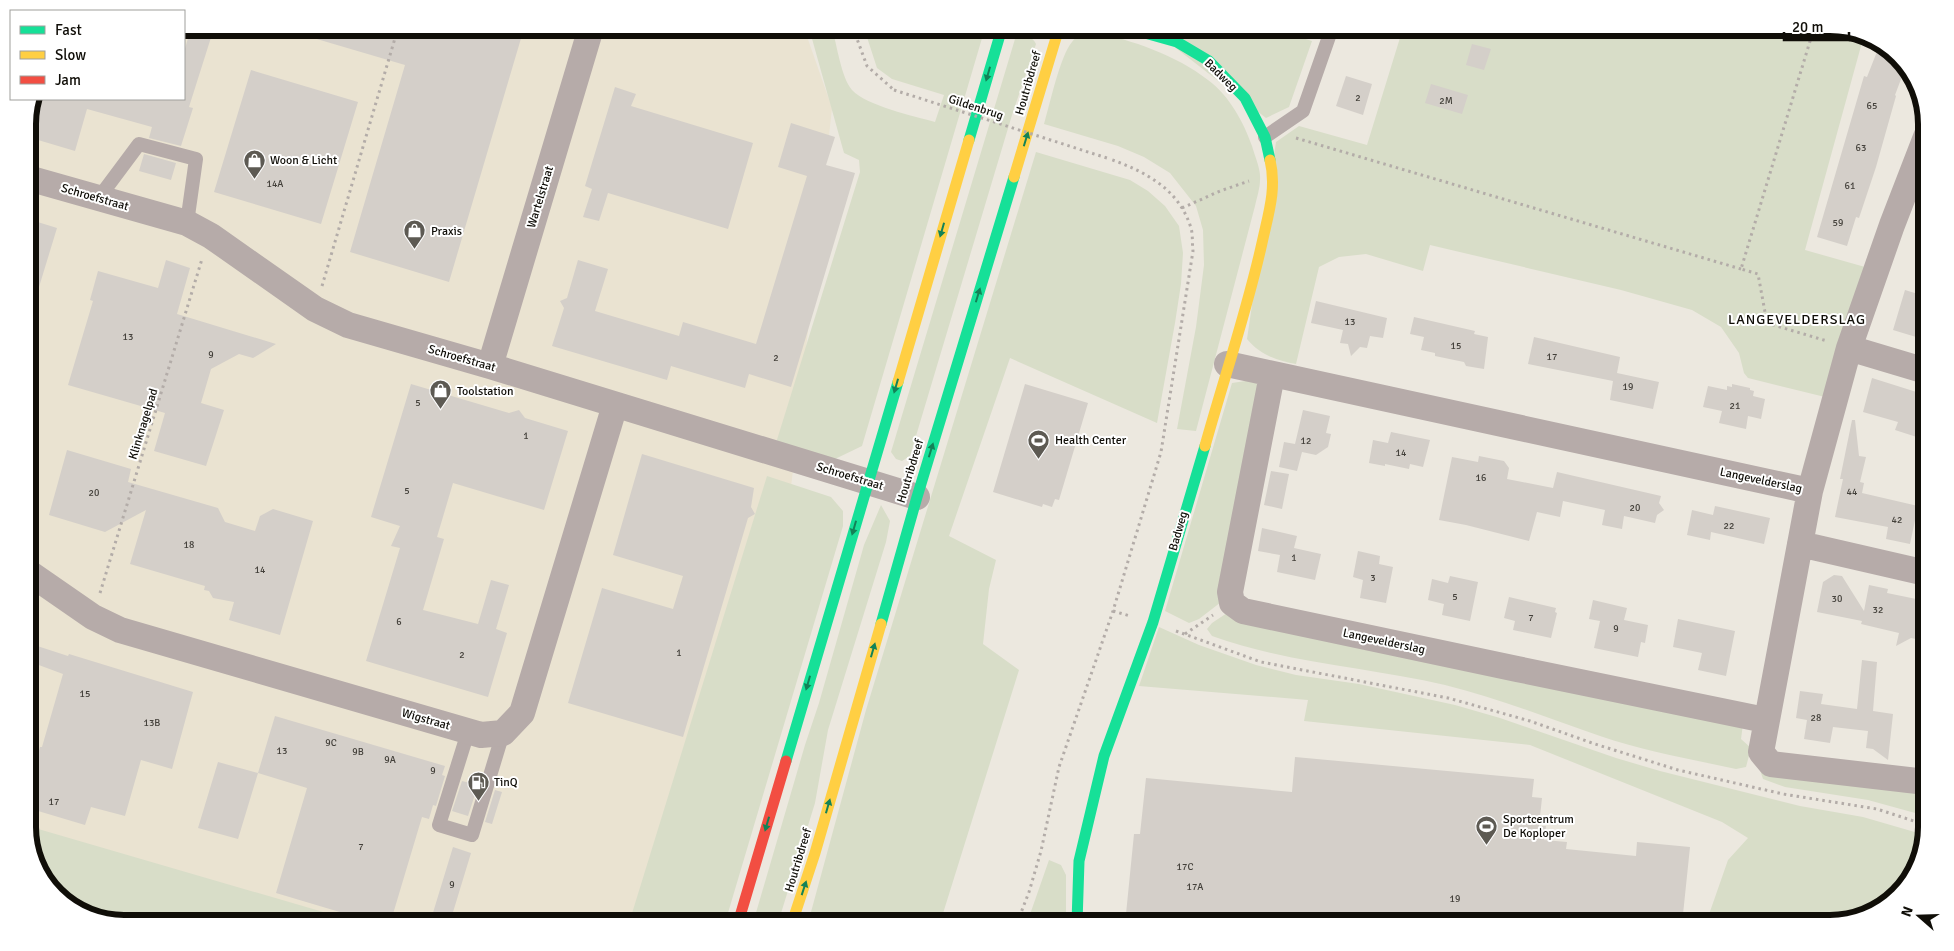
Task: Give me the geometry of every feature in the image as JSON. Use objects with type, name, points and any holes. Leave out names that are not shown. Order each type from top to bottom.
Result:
[{"type":"main road","points":[[741,915],[1000,36]]},
{"type":"main road","name":"Houtribdreef","points":[[795,915],[815,853],[917,497],[1057,36]]},
{"type":"main road","name":"Badweg","points":[[1076,915],[1079,861],[1104,756],[1152,622],[1255,274],[1273,193],[1269,134],[1245,98],[1209,61],[1177,42],[1155,36]]},
{"type":"street","name":"Wartelstraat","points":[[490,366],[589,36]]},
{"type":"street","name":"Langevelderslag","points":[[1918,158],[1892,225],[1849,348],[1810,490],[1765,720],[1761,752],[1771,764],[1918,781]]},
{"type":"street","name":"Schroefstraat","points":[[36,180],[187,223],[211,236],[315,309],[348,325],[490,366],[917,497]]},
{"type":"street","points":[[1849,348],[1918,369]]},
{"type":"street","name":"Langevelderslag","points":[[1227,364],[1810,490]]},
{"type":"street","points":[[1232,602],[1230,592],[1272,375]]},
{"type":"street","points":[[503,732],[522,713],[615,405]]},
{"type":"street","points":[[1800,544],[1918,571]]},
{"type":"street","name":"Wigstraat","points":[[36,578],[93,617],[120,630],[468,732],[481,735],[503,732]]},
{"type":"street","name":"Langevelderslag","points":[[1232,602],[1244,611],[1765,720]]},
{"type":"lane","points":[[1269,134],[1303,111],[1329,36]]},
{"type":"lane","points":[[98,199],[139,144],[196,159],[187,223]]},
{"type":"lane","points":[[468,732],[439,825],[472,835],[503,732]]},
{"type":"path","points":[[330,260],[396,36]]},
{"type":"path","name":"Gildenbrug","points":[[856,36],[867,66],[894,90],[1138,169],[1162,184],[1182,208],[1191,229],[1193,251],[1161,452],[1113,611]]},
{"type":"path","points":[[1741,269],[1812,36]]},
{"type":"path","points":[[1269,134],[1758,274],[1767,323],[1849,348]]},
{"type":"path","points":[[1182,208],[1220,191]]},
{"type":"path","name":"Klinknagelpad","points":[[93,617],[202,258],[211,236]]},
{"type":"path","points":[[1185,635],[1232,602]]},
{"type":"path","points":[[1020,915],[1042,851],[1059,767],[1113,611],[1152,622],[1261,662],[1448,698],[1530,721],[1678,770],[1784,794],[1877,809],[1918,822]]},
{"type":"shaded area","points":[[185,36],[807,36],[832,108],[783,562],[654,915],[291,915],[36,832],[36,118],[39,100],[185,100]]},
{"type":"green space","points":[[811,36],[834,36],[845,77],[852,90],[859,96],[879,106],[935,122],[944,95],[892,79],[877,68],[867,36],[983,36],[862,446],[835,459],[776,443],[860,172],[859,160],[844,153]]},
{"type":"green space","points":[[1018,36],[1029,37],[1036,44],[1012,115],[910,456],[902,461],[896,459],[891,452],[1015,39]]},
{"type":"green space","points":[[1080,36],[1110,36],[1123,39],[1168,56],[1208,80],[1223,93],[1240,119],[1249,137],[1259,167],[1258,193],[1196,431],[1177,429],[1196,327],[1204,265],[1203,230],[1196,206],[1170,173],[1144,157],[1118,146],[1044,124],[1063,58],[1076,38]]},
{"type":"green space","points":[[1160,36],[1296,36],[1312,41],[1289,107],[1266,118]]},
{"type":"green space","points":[[1401,36],[1509,36],[1537,39],[1544,36],[1836,36],[1862,42],[1805,250],[1865,267],[1825,397],[1748,378],[1744,373],[1739,353],[1721,327],[1692,310],[1621,290],[1430,245],[1423,271],[1366,254],[1339,257],[1319,267],[1296,364],[1269,356],[1257,349],[1247,339],[1276,142],[1299,126],[1367,145]]},
{"type":"green space","points":[[1036,152],[1130,180],[1148,191],[1165,206],[1179,226],[1183,253],[1181,284],[1157,423],[1010,358],[949,536],[996,560],[989,589],[983,644],[1019,670],[942,915],[810,915],[866,710]]},
{"type":"green space","points":[[1252,380],[1260,385],[1225,599],[1199,619],[1189,623],[1165,611],[1232,383]]},
{"type":"green space","points":[[767,476],[831,497],[843,511],[843,526],[727,915],[631,915]]},
{"type":"green space","points":[[881,505],[890,521],[886,542],[828,730],[815,803],[780,915],[755,915],[819,703],[864,545]]},
{"type":"green space","points":[[1230,611],[1743,724],[1741,739],[1751,748],[1746,767],[1736,769],[1633,746],[1504,702],[1445,685],[1269,653],[1212,636],[1207,629],[1212,623]]},
{"type":"green space","points":[[1159,627],[1199,645],[1256,665],[1296,675],[1359,684],[1455,705],[1660,771],[1800,806],[1863,817],[1917,833],[1915,850],[1903,876],[1888,893],[1874,903],[1853,912],[1830,915],[1709,915],[1728,860],[1748,838],[1722,822],[1530,745],[1304,721],[1308,700],[1139,686]]},
{"type":"green space","points":[[1760,770],[1918,792],[1918,814],[1868,800],[1785,787],[1763,779]]},
{"type":"green space","points":[[36,828],[334,915],[124,915],[101,912],[75,900],[51,876],[41,855]]},
{"type":"green space","points":[[1049,860],[1061,865],[1066,875],[1066,915],[1030,915]]},
{"type":"building","points":[[189,36],[211,36],[189,107],[193,108],[181,146],[149,138],[152,127],[87,109],[75,151],[36,139],[36,118],[39,100],[185,100],[185,49]]},
{"type":"building","points":[[307,36],[522,36],[449,282],[350,252],[405,65]]},
{"type":"building","points":[[1472,44],[1491,49],[1484,70],[1466,65]]},
{"type":"building","points":[[1878,50],[1888,58],[1903,75],[1895,95],[1876,167],[1859,218],[1856,217],[1847,246],[1817,237],[1864,76],[1867,77]]},
{"type":"building","points":[[251,70],[358,102],[321,224],[214,192]]},
{"type":"building","points":[[1346,76],[1372,84],[1363,115],[1336,106]]},
{"type":"building","points":[[1431,84],[1468,95],[1462,114],[1425,103]]},
{"type":"building","points":[[615,87],[636,94],[631,106],[753,143],[728,229],[608,193],[599,221],[583,217],[592,189],[585,186]]},
{"type":"building","points":[[791,123],[835,137],[826,165],[855,173],[791,387],[749,374],[745,388],[671,366],[667,380],[552,346],[564,308],[560,301],[567,298],[578,260],[608,269],[595,311],[679,336],[683,322],[756,344],[807,176],[778,167]]},
{"type":"building","points":[[144,154],[176,163],[171,180],[139,171]]},
{"type":"building","points":[[36,221],[57,228],[36,297]]},
{"type":"building","points":[[166,260],[190,268],[177,314],[276,344],[253,358],[239,354],[211,369],[201,403],[224,410],[206,466],[154,451],[165,413],[68,385],[93,301],[90,300],[98,271],[158,288]]},
{"type":"building","points":[[1905,290],[1918,294],[1918,338],[1893,330]]},
{"type":"building","points":[[1316,301],[1387,318],[1383,338],[1370,336],[1367,348],[1360,347],[1351,356],[1348,344],[1340,343],[1343,330],[1311,323]]},
{"type":"building","points":[[1414,317],[1475,331],[1474,334],[1488,337],[1484,369],[1466,366],[1464,362],[1435,356],[1435,353],[1421,350],[1424,337],[1410,334]]},
{"type":"building","points":[[1534,337],[1620,357],[1617,373],[1659,382],[1653,409],[1610,400],[1613,381],[1528,364]]},
{"type":"building","points":[[1872,378],[1918,392],[1918,437],[1895,430],[1898,422],[1863,412]]},
{"type":"building","points":[[411,384],[509,413],[519,410],[525,418],[568,431],[544,510],[453,483],[437,537],[444,539],[423,610],[478,624],[491,580],[509,585],[496,629],[507,633],[488,697],[366,661],[400,548],[391,546],[400,526],[371,517]]},
{"type":"building","points":[[1025,384],[1088,403],[1059,500],[1055,499],[1052,507],[1043,504],[1042,507],[993,492]]},
{"type":"building","points":[[1732,384],[1750,388],[1750,390],[1754,391],[1753,396],[1765,399],[1761,419],[1748,416],[1746,429],[1719,423],[1722,411],[1703,407],[1708,386],[1727,390],[1727,386],[1732,387]]},
{"type":"building","points":[[1303,410],[1330,416],[1326,433],[1331,434],[1328,447],[1316,455],[1302,452],[1297,471],[1279,467],[1284,442],[1295,444]]},
{"type":"building","points":[[1852,420],[1855,420],[1859,456],[1866,457],[1860,482],[1864,483],[1862,493],[1918,506],[1910,544],[1886,539],[1888,527],[1835,517],[1843,479],[1840,479]]},
{"type":"building","points":[[1391,432],[1430,440],[1423,467],[1410,464],[1409,469],[1369,463],[1373,440],[1388,443]]},
{"type":"building","points":[[67,450],[131,469],[128,482],[218,508],[225,522],[255,531],[260,516],[273,509],[313,521],[280,635],[229,620],[234,602],[213,598],[209,591],[204,590],[205,586],[130,564],[146,510],[105,532],[49,515]]},
{"type":"building","points":[[642,454],[754,488],[751,507],[755,514],[748,518],[683,737],[568,703],[602,588],[673,609],[683,576],[613,555]]},
{"type":"building","points":[[1479,456],[1504,461],[1509,468],[1507,479],[1553,488],[1557,472],[1661,496],[1659,503],[1664,510],[1657,515],[1655,523],[1624,516],[1622,529],[1602,525],[1605,510],[1563,501],[1560,517],[1537,512],[1529,541],[1439,520],[1452,457],[1478,462]]},
{"type":"building","points":[[1271,471],[1289,474],[1282,509],[1264,505]]},
{"type":"building","points":[[1715,506],[1770,518],[1764,544],[1711,532],[1710,540],[1687,535],[1692,510],[1713,515]]},
{"type":"building","points":[[1262,528],[1297,536],[1294,548],[1321,554],[1315,580],[1277,572],[1280,555],[1258,551]]},
{"type":"building","points":[[1358,551],[1380,556],[1379,564],[1393,567],[1386,603],[1360,598],[1363,580],[1353,577]]},
{"type":"building","points":[[1834,575],[1842,576],[1864,611],[1869,585],[1888,589],[1887,593],[1918,599],[1918,639],[1911,638],[1896,646],[1899,633],[1861,624],[1862,621],[1817,612],[1823,582]]},
{"type":"building","points":[[1450,576],[1478,582],[1470,621],[1442,615],[1444,604],[1428,600],[1432,579],[1448,583]]},
{"type":"building","points":[[1509,597],[1556,608],[1555,612],[1557,613],[1551,638],[1513,630],[1515,621],[1504,618]]},
{"type":"building","points":[[1593,600],[1627,608],[1624,620],[1648,625],[1645,643],[1641,642],[1638,657],[1594,648],[1600,621],[1589,619]]},
{"type":"building","points":[[1678,619],[1735,631],[1726,676],[1698,670],[1702,653],[1673,647]]},
{"type":"building","points":[[36,646],[193,692],[172,769],[141,760],[125,816],[91,807],[85,825],[36,810],[36,761],[40,747],[42,747],[63,674],[36,664]]},
{"type":"building","points":[[1862,660],[1877,662],[1873,711],[1893,714],[1888,760],[1873,749],[1866,748],[1868,731],[1833,727],[1830,743],[1804,739],[1807,720],[1796,718],[1800,691],[1823,694],[1821,704],[1857,709]]},
{"type":"building","points":[[275,716],[445,766],[442,775],[445,776],[436,806],[433,805],[429,819],[422,817],[393,915],[350,915],[276,893],[307,788],[258,773]]},
{"type":"building","points":[[1295,757],[1534,779],[1532,797],[1542,798],[1539,826],[1546,826],[1544,840],[1567,842],[1566,849],[1636,856],[1637,842],[1690,847],[1683,915],[1126,915],[1134,834],[1140,834],[1146,778],[1292,792]]},
{"type":"building","points":[[218,762],[258,773],[238,839],[198,828]]},
{"type":"building","points":[[462,781],[478,785],[468,816],[452,811]]},
{"type":"building","points":[[495,790],[502,792],[492,824],[485,822]]},
{"type":"building","points":[[453,847],[471,853],[452,915],[432,915]]},
{"type":"traffic: fast","points":[[969,140],[1000,36]]},
{"type":"traffic: fast","points":[[1156,36],[1177,42],[1209,61],[1245,98],[1265,137],[1270,160]]},
{"type":"traffic: fast","points":[[881,624],[917,497],[1014,177]]},
{"type":"traffic: fast","points":[[786,761],[898,382]]},
{"type":"traffic: fast","points":[[1077,915],[1079,861],[1104,756],[1153,622],[1205,446]]},
{"type":"traffic: slow","points":[[1014,177],[1057,36]]},
{"type":"traffic: slow","points":[[898,382],[969,140]]},
{"type":"traffic: slow","points":[[1205,446],[1249,294],[1267,222],[1273,181],[1270,160]]},
{"type":"traffic: slow","points":[[795,915],[815,853],[881,624]]},
{"type":"traffic: jam","points":[[740,915],[786,761]]},
{"type":"place","name":"Woon & Licht","points":[[254,179]]},
{"type":"place","name":"Praxis","points":[[415,250]]},
{"type":"place","name":"Toolstation","points":[[441,410]]},
{"type":"place","name":"Health Center","points":[[1039,459]]},
{"type":"place","name":"TinQ","points":[[478,801]]},
{"type":"place","name":"Sportcentrum De Koploper","points":[[1487,845]]},
{"type":"district","name":"LANGEVELDERSLAG","points":[[1797,319]]}]
